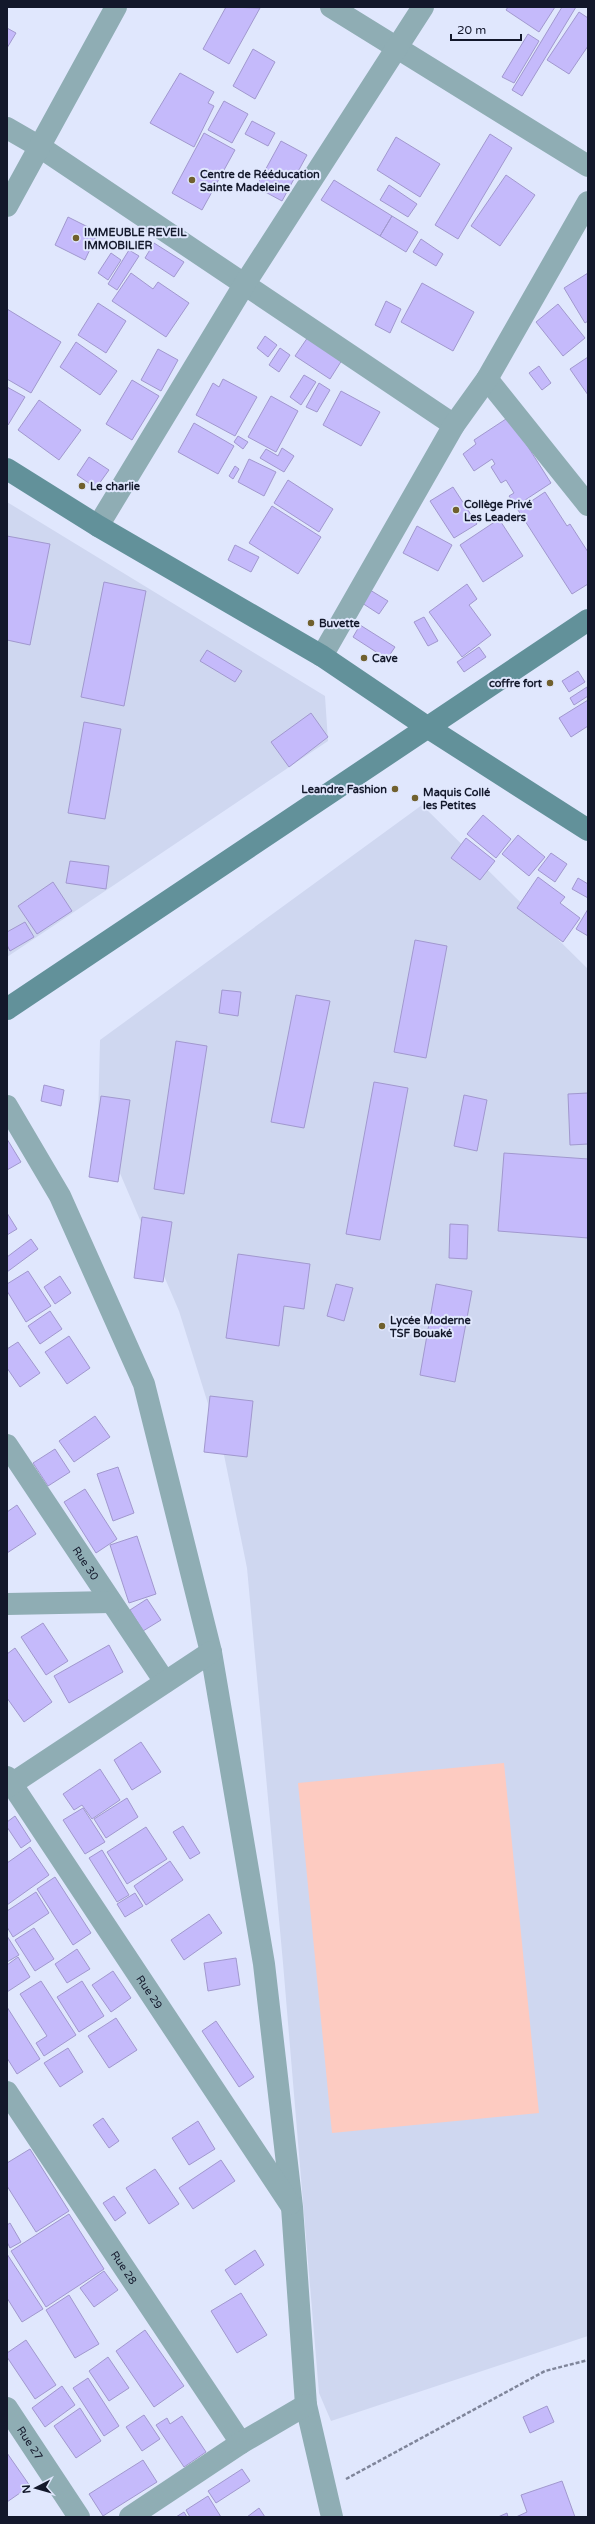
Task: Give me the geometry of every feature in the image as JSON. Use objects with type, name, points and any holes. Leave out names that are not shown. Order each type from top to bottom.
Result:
[{"type":"street","points":[[7,206],[116,7]]},
{"type":"street","points":[[331,7],[588,166]]},
{"type":"street","points":[[98,526],[244,285],[423,7]]},
{"type":"street","points":[[7,128],[40,147],[244,285],[454,424]]},
{"type":"street","points":[[322,656],[454,424],[487,379],[588,202]]},
{"type":"street","points":[[487,379],[588,505]]},
{"type":"street","points":[[7,469],[98,526],[322,656],[427,727],[588,830]]},
{"type":"street","points":[[7,1009],[588,620]]},
{"type":"street","points":[[7,1106],[60,1196],[144,1384],[211,1652],[264,1964],[292,2207],[306,2405],[332,2517]]},
{"type":"street","name":"Rue 30","points":[[7,1445],[165,1682]]},
{"type":"street","points":[[7,1604],[111,1602]]},
{"type":"street","points":[[9,1783],[211,1652]]},
{"type":"street","name":"Rue 29","points":[[9,1783],[292,2207]]},
{"type":"street","name":"Rue 28","points":[[7,2092],[240,2443]]},
{"type":"street","points":[[130,2517],[240,2443],[306,2405]]},
{"type":"street","name":"Rue 27","points":[[7,2408],[79,2517]]},
{"type":"path","points":[[326,2490],[545,2371],[588,2360]]},
{"type":"shaded area","points":[[7,502],[325,696],[328,741],[7,957]]},
{"type":"shaded area","name":"Lycée Moderne TSF Bouaké","points":[[422,805],[588,969],[588,2336],[331,2421],[319,2393],[283,1963],[247,1568],[224,1455],[179,1311],[98,1122],[100,1040]]},
{"type":"shaded area","points":[[504,1763],[539,2113],[332,2133],[298,1783]]},
{"type":"building","points":[[226,7],[260,8],[229,64],[203,49]]},
{"type":"building","points":[[508,7],[555,7],[539,32],[506,10]]},
{"type":"building","points":[[562,7],[576,7],[522,96],[512,90]]},
{"type":"building","points":[[579,12],[588,18],[588,46],[569,74],[547,60]]},
{"type":"building","points":[[7,28],[16,33],[7,48]]},
{"type":"building","points":[[528,34],[539,41],[514,83],[502,77]]},
{"type":"building","points":[[253,49],[275,62],[255,99],[233,86]]},
{"type":"building","points":[[180,73],[214,92],[208,103],[214,106],[194,147],[150,123]]},
{"type":"building","points":[[224,101],[248,114],[232,143],[208,130]]},
{"type":"building","points":[[252,121],[275,133],[268,146],[245,134]]},
{"type":"building","points":[[204,133],[235,150],[202,210],[172,193]]},
{"type":"building","points":[[490,134],[512,148],[458,239],[435,225]]},
{"type":"building","points":[[396,137],[440,164],[420,197],[377,170]]},
{"type":"building","points":[[281,141],[307,155],[282,201],[256,187]]},
{"type":"building","points":[[506,175],[535,195],[500,246],[471,226]]},
{"type":"building","points":[[334,180],[392,216],[380,236],[321,200]]},
{"type":"building","points":[[389,185],[417,204],[408,217],[380,200]]},
{"type":"building","points":[[392,216],[418,232],[406,252],[380,236]]},
{"type":"building","name":"IMMEUBLE REVEIL IMMOBILIER","points":[[68,217],[98,232],[85,260],[55,245]]},
{"type":"building","points":[[421,239],[443,254],[436,266],[413,252]]},
{"type":"building","points":[[154,243],[184,262],[174,277],[145,258]]},
{"type":"building","points":[[129,250],[139,256],[117,290],[108,284]]},
{"type":"building","points":[[111,253],[121,260],[108,280],[98,273]]},
{"type":"building","points":[[131,273],[153,289],[158,282],[189,303],[166,337],[112,301]]},
{"type":"building","points":[[588,273],[588,321],[585,323],[564,288]]},
{"type":"building","points":[[422,283],[474,312],[453,351],[401,322]]},
{"type":"building","points":[[386,301],[401,309],[390,333],[375,325]]},
{"type":"building","points":[[98,303],[126,321],[106,353],[78,335]]},
{"type":"building","points":[[558,304],[585,338],[563,356],[536,322]]},
{"type":"building","points":[[7,309],[61,342],[31,393],[7,379]]},
{"type":"building","points":[[265,336],[277,345],[268,357],[257,348]]},
{"type":"building","points":[[308,337],[342,360],[330,379],[295,356]]},
{"type":"building","points":[[76,342],[117,371],[100,395],[60,367]]},
{"type":"building","points":[[280,348],[290,355],[279,372],[269,365]]},
{"type":"building","points":[[158,349],[178,360],[161,391],[141,380]]},
{"type":"building","points":[[588,357],[588,395],[570,369]]},
{"type":"building","points":[[539,366],[551,383],[542,390],[529,373]]},
{"type":"building","points":[[304,375],[316,382],[301,405],[290,397]]},
{"type":"building","points":[[223,379],[257,397],[235,436],[196,415],[213,383],[219,387]]},
{"type":"building","points":[[132,380],[159,396],[132,440],[106,424]]},
{"type":"building","points":[[319,383],[330,390],[317,412],[306,407]]},
{"type":"building","points":[[7,387],[25,397],[8,425],[7,425]]},
{"type":"building","points":[[341,391],[380,412],[361,446],[323,425]]},
{"type":"building","points":[[271,396],[298,411],[276,452],[248,437]]},
{"type":"building","points":[[39,400],[81,430],[59,460],[18,430]]},
{"type":"building","points":[[509,417],[551,483],[516,506],[509,496],[514,493],[506,480],[501,483],[491,467],[495,464],[492,459],[474,471],[463,454],[476,444],[474,440]]},
{"type":"building","points":[[194,423],[234,446],[218,474],[178,452]]},
{"type":"building","points":[[238,436],[248,442],[243,449],[234,442]]},
{"type":"building","points":[[282,448],[294,456],[284,472],[260,458],[266,449],[278,456]]},
{"type":"building","points":[[89,457],[109,470],[96,488],[77,475]]},
{"type":"building","points":[[249,459],[276,472],[264,496],[238,482]]},
{"type":"building","points":[[235,466],[239,469],[233,479],[229,476]]},
{"type":"building","points":[[288,480],[333,509],[319,532],[274,503]]},
{"type":"building","points":[[453,487],[477,524],[454,538],[430,501]]},
{"type":"building","points":[[545,492],[567,526],[570,524],[588,552],[588,584],[572,594],[518,510]]},
{"type":"building","points":[[272,506],[321,537],[298,574],[249,543]]},
{"type":"building","points":[[499,519],[523,556],[483,582],[460,545]]},
{"type":"building","points":[[417,526],[452,545],[438,571],[403,553]]},
{"type":"building","points":[[7,536],[50,544],[30,645],[7,640]]},
{"type":"building","points":[[235,545],[259,557],[251,572],[228,560]]},
{"type":"building","points":[[104,582],[146,591],[124,706],[81,697]]},
{"type":"building","points":[[467,584],[477,599],[469,605],[491,635],[462,657],[429,612]]},
{"type":"building","points":[[370,590],[388,601],[379,614],[362,603]]},
{"type":"building","points":[[424,617],[438,641],[428,646],[414,622]]},
{"type":"building","points":[[360,625],[395,647],[387,659],[353,637]]},
{"type":"building","points":[[479,647],[486,657],[464,672],[457,662]]},
{"type":"building","points":[[207,650],[242,671],[235,682],[200,661]]},
{"type":"building","points":[[578,671],[585,682],[569,692],[562,681]]},
{"type":"building","points":[[587,687],[588,696],[574,705],[570,698]]},
{"type":"building","points":[[588,700],[588,726],[571,737],[559,718]]},
{"type":"building","points":[[311,713],[328,737],[289,767],[271,742]]},
{"type":"building","points":[[84,722],[121,729],[105,819],[68,813]]},
{"type":"building","points":[[483,815],[511,839],[496,858],[467,834]]},
{"type":"building","points":[[518,835],[545,857],[529,876],[502,854]]},
{"type":"building","points":[[466,838],[495,861],[480,880],[451,858]]},
{"type":"building","points":[[551,853],[567,864],[555,882],[538,870]]},
{"type":"building","points":[[70,861],[109,866],[106,889],[66,883]]},
{"type":"building","points":[[538,877],[565,897],[560,903],[580,918],[563,942],[517,908]]},
{"type":"building","points":[[578,878],[588,884],[588,898],[572,889]]},
{"type":"building","points":[[53,882],[72,911],[37,934],[18,906]]},
{"type":"building","points":[[588,909],[588,936],[576,929]]},
{"type":"building","points":[[25,922],[34,937],[10,951],[7,945],[7,932]]},
{"type":"building","points":[[415,940],[447,946],[426,1058],[394,1052]]},
{"type":"building","points":[[222,990],[241,992],[238,1016],[219,1013]]},
{"type":"building","points":[[296,995],[330,1001],[304,1128],[271,1122]]},
{"type":"building","points":[[176,1041],[207,1046],[184,1194],[154,1189]]},
{"type":"building","points":[[374,1082],[408,1088],[380,1240],[346,1234]]},
{"type":"building","points":[[44,1085],[64,1090],[61,1106],[41,1101]]},
{"type":"building","points":[[588,1093],[588,1144],[570,1145],[568,1094]]},
{"type":"building","points":[[464,1095],[487,1100],[477,1151],[454,1146]]},
{"type":"building","points":[[101,1096],[130,1100],[118,1182],[89,1177]]},
{"type":"building","points":[[7,1139],[21,1162],[7,1170]]},
{"type":"building","points":[[504,1153],[588,1159],[588,1238],[498,1231]]},
{"type":"building","points":[[7,1213],[17,1229],[7,1235]]},
{"type":"building","points":[[142,1217],[172,1222],[163,1282],[134,1278]]},
{"type":"building","points":[[450,1224],[468,1225],[467,1259],[449,1258]]},
{"type":"building","points":[[31,1239],[38,1249],[7,1272],[7,1257]]},
{"type":"building","points":[[238,1254],[310,1264],[304,1309],[284,1306],[279,1346],[226,1338]]},
{"type":"building","points":[[28,1271],[51,1306],[26,1322],[7,1291],[7,1284]]},
{"type":"building","points":[[60,1276],[71,1293],[55,1304],[44,1287]]},
{"type":"building","points":[[336,1284],[353,1288],[344,1321],[327,1316]]},
{"type":"building","points":[[436,1284],[472,1291],[455,1382],[420,1375]]},
{"type":"building","points":[[50,1311],[62,1329],[40,1344],[28,1326]]},
{"type":"building","points":[[69,1336],[90,1368],[67,1384],[45,1352]]},
{"type":"building","points":[[18,1342],[40,1373],[20,1387],[7,1368],[7,1349]]},
{"type":"building","points":[[210,1396],[253,1401],[247,1457],[204,1452]]},
{"type":"building","points":[[95,1416],[110,1437],[74,1462],[59,1441]]},
{"type":"building","points":[[55,1449],[70,1472],[48,1486],[33,1463]]},
{"type":"building","points":[[118,1467],[134,1513],[113,1521],[97,1474]]},
{"type":"building","points":[[85,1489],[117,1539],[96,1553],[64,1502]]},
{"type":"building","points":[[17,1505],[36,1534],[7,1553],[7,1512]]},
{"type":"building","points":[[137,1536],[156,1594],[129,1603],[110,1545]]},
{"type":"building","points":[[147,1599],[161,1620],[143,1631],[130,1610]]},
{"type":"building","points":[[43,1623],[68,1661],[46,1675],[21,1637]]},
{"type":"building","points":[[109,1645],[123,1672],[69,1703],[54,1676]]},
{"type":"building","points":[[15,1648],[52,1702],[24,1722],[7,1698],[7,1654]]},
{"type":"building","points":[[141,1742],[161,1772],[132,1790],[114,1760]]},
{"type":"building","points":[[100,1769],[120,1800],[92,1819],[82,1805],[74,1810],[63,1794]]},
{"type":"building","points":[[127,1798],[138,1817],[106,1838],[94,1819]]},
{"type":"building","points":[[83,1808],[105,1842],[85,1854],[63,1820]]},
{"type":"building","points":[[15,1816],[31,1841],[21,1848],[7,1827],[7,1822]]},
{"type":"building","points":[[183,1826],[200,1853],[190,1859],[173,1832]]},
{"type":"building","points":[[146,1827],[167,1859],[127,1884],[107,1852]]},
{"type":"building","points":[[30,1847],[49,1875],[7,1905],[7,1863]]},
{"type":"building","points":[[102,1850],[129,1895],[117,1902],[89,1858]]},
{"type":"building","points":[[170,1861],[183,1880],[146,1905],[134,1886]]},
{"type":"building","points":[[55,1877],[91,1933],[73,1945],[37,1889]]},
{"type":"building","points":[[36,1892],[49,1913],[13,1937],[7,1927],[7,1911]]},
{"type":"building","points":[[135,1893],[143,1906],[125,1917],[117,1904]]},
{"type":"building","points":[[209,1914],[222,1933],[184,1960],[171,1940]]},
{"type":"building","points":[[34,1928],[54,1959],[35,1971],[15,1940]]},
{"type":"building","points":[[7,1936],[19,1955],[7,1962]]},
{"type":"building","points":[[77,1949],[90,1969],[67,1983],[55,1964]]},
{"type":"building","points":[[18,1957],[30,1977],[7,1992],[7,1965]]},
{"type":"building","points":[[236,1958],[240,1985],[208,1991],[204,1963]]},
{"type":"building","points":[[113,1971],[131,1998],[111,2012],[92,1985]]},
{"type":"building","points":[[41,1981],[76,2035],[44,2056],[36,2043],[47,2036],[20,1994]]},
{"type":"building","points":[[82,1981],[104,2016],[79,2032],[57,1997]]},
{"type":"building","points":[[7,2007],[40,2059],[17,2074],[7,2058]]},
{"type":"building","points":[[116,2018],[137,2050],[109,2068],[88,2036]]},
{"type":"building","points":[[216,2021],[254,2077],[239,2087],[202,2031]]},
{"type":"building","points":[[68,2048],[83,2072],[60,2087],[44,2063]]},
{"type":"building","points":[[103,2118],[119,2141],[109,2148],[93,2125]]},
{"type":"building","points":[[198,2121],[215,2149],[189,2165],[172,2138]]},
{"type":"building","points":[[30,2149],[69,2211],[36,2232],[7,2186],[7,2163]]},
{"type":"building","points":[[221,2160],[235,2181],[193,2209],[179,2188]]},
{"type":"building","points":[[155,2169],[179,2204],[149,2224],[126,2188]]},
{"type":"building","points":[[114,2196],[126,2213],[115,2221],[103,2203]]},
{"type":"building","points":[[69,2214],[104,2269],[46,2307],[11,2251]]},
{"type":"building","points":[[10,2223],[21,2242],[10,2248],[7,2242],[7,2225]]},
{"type":"building","points":[[255,2250],[264,2265],[235,2285],[225,2270]]},
{"type":"building","points":[[7,2254],[43,2309],[22,2322],[7,2298]]},
{"type":"building","points":[[104,2271],[118,2290],[94,2307],[80,2288]]},
{"type":"building","points":[[241,2293],[267,2335],[237,2353],[211,2311]]},
{"type":"building","points":[[69,2295],[99,2344],[75,2358],[46,2310]]},
{"type":"building","points":[[145,2330],[184,2386],[154,2407],[116,2351]]},
{"type":"building","points":[[26,2340],[56,2385],[35,2399],[7,2357],[7,2353]]},
{"type":"building","points":[[108,2357],[129,2388],[109,2401],[89,2371]]},
{"type":"building","points":[[88,2378],[119,2426],[104,2436],[73,2388]]},
{"type":"building","points":[[62,2386],[75,2405],[45,2427],[32,2408]]},
{"type":"building","points":[[547,2406],[554,2422],[530,2433],[523,2417]]},
{"type":"building","points":[[80,2408],[101,2441],[76,2458],[54,2426]]},
{"type":"building","points":[[144,2415],[160,2439],[142,2451],[126,2427]]},
{"type":"building","points":[[182,2416],[206,2452],[184,2467],[156,2425],[167,2418],[170,2424]]},
{"type":"building","points":[[7,2453],[30,2486],[7,2502]]},
{"type":"building","points":[[143,2460],[157,2482],[103,2516],[89,2494]]},
{"type":"building","points":[[242,2469],[250,2481],[216,2503],[208,2491]]},
{"type":"building","points":[[562,2481],[575,2517],[516,2517],[527,2512],[521,2495]]},
{"type":"building","points":[[208,2496],[221,2517],[190,2517],[186,2510]]},
{"type":"building","points":[[259,2508],[265,2517],[247,2517]]},
{"type":"building","points":[[184,2512],[187,2517],[176,2517]]},
{"type":"building","points":[[507,2513],[508,2517],[498,2517]]},
{"type":"place","name":"Centre de Rééducation Sainte Madeleine","points":[[192,180]]},
{"type":"place","name":"IMMEUBLE REVEIL IMMOBILIER","points":[[76,238]]},
{"type":"place","name":"Le charlie","points":[[82,486]]},
{"type":"place","name":"Collège Privé Les Leaders","points":[[456,510]]},
{"type":"place","name":"Buvette","points":[[311,623]]},
{"type":"place","name":"Cave","points":[[364,658]]},
{"type":"place","name":"coffre fort","points":[[550,683]]},
{"type":"place","name":"Leandre Fashion","points":[[395,789]]},
{"type":"place","name":"Maquis Collé les Petites","points":[[415,798]]},
{"type":"place","name":"Lycée Moderne TSF Bouaké","points":[[382,1326]]}]
